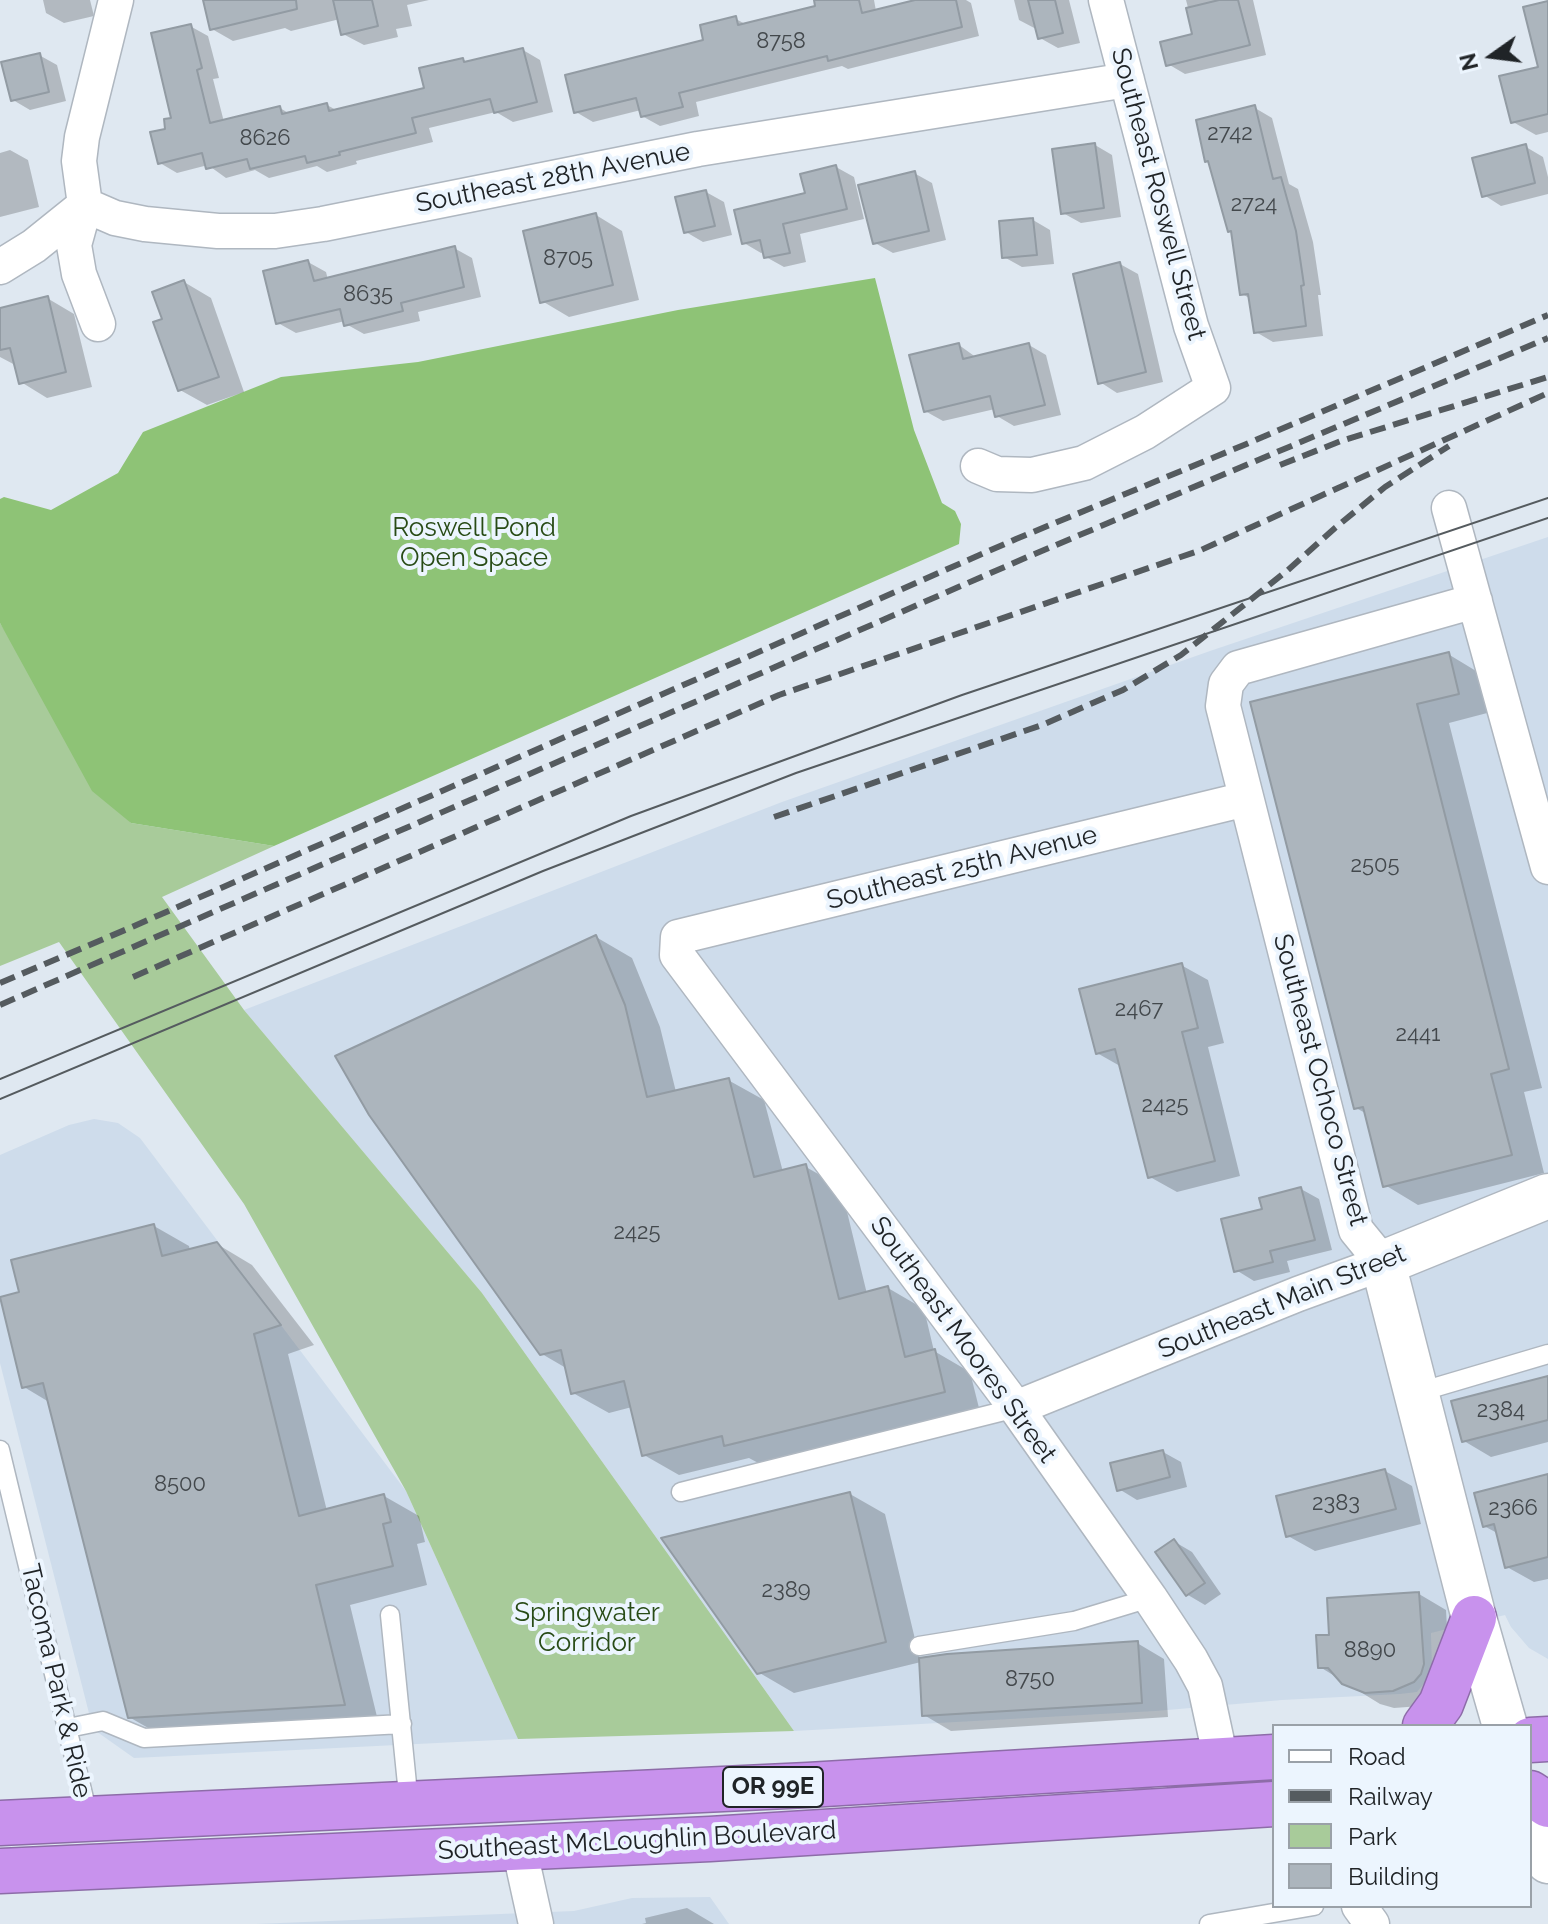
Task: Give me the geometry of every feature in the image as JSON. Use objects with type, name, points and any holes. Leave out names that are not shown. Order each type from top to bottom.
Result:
[{"type":"highway","points":[[1426,1724],[1447,1691],[1474,1618]]},
{"type":"highway","name":"Southeast McLoughlin Boulevard","points":[[0,1823],[808,1785],[1272,1757]]},
{"type":"highway","points":[[1532,1793],[1548,1805]]},
{"type":"highway","name":"Southeast McLoughlin Boulevard","points":[[0,1871],[725,1838],[1272,1804]]},
{"type":"street","points":[[98,324],[76,259],[76,232],[85,205],[79,161],[82,137],[116,0]]},
{"type":"street","name":"Southeast Roswell Street","points":[[978,466],[997,474],[1032,475],[1084,463],[1145,432],[1213,388],[1191,326],[1106,0]]},
{"type":"street","name":"Southeast 28th Avenue","points":[[85,205],[115,218],[145,224],[218,231],[275,231],[698,149],[1127,80]]},
{"type":"street","points":[[0,267],[34,246],[85,205]]},
{"type":"street","points":[[1449,508],[1542,822],[1548,867]]},
{"type":"street","name":"Southeast Ochoco Street","points":[[1475,601],[1238,668],[1226,684],[1223,706],[1356,1230],[1383,1263],[1474,1618],[1504,1724]]},
{"type":"street","name":"Southeast 25th Avenue","points":[[678,937],[1246,799]]},
{"type":"street","name":"Southeast Moores Street","points":[[678,937],[677,955],[1016,1408],[1191,1660],[1205,1686],[1221,1760]]},
{"type":"street","name":"Southeast Main Street","points":[[1016,1408],[1548,1196]]},
{"type":"street","points":[[1532,1811],[1548,1861]]},
{"type":"street","points":[[519,1847],[536,1924]]},
{"type":"lane","points":[[1416,1393],[1548,1354]]},
{"type":"lane","points":[[681,1492],[1016,1408]]},
{"type":"lane","name":"Tacoma Park & Ride","points":[[0,1450],[89,1819]]},
{"type":"lane","points":[[919,1646],[1074,1621],[1150,1598]]},
{"type":"lane","points":[[390,1615],[409,1804]]},
{"type":"lane","points":[[68,1728],[103,1721],[144,1738],[402,1724]]},
{"type":"lane","points":[[1209,1924],[1302,1908]]},
{"type":"shaded area","points":[[1548,537],[1548,1659],[1529,1648],[1505,1615],[1431,1633],[1432,1667],[1417,1692],[1156,1711],[794,1731],[482,1293],[244,1010],[782,802],[1210,651]]},
{"type":"shaded area","points":[[94,1119],[118,1123],[140,1138],[406,1491],[518,1739],[134,1758],[93,1729],[0,1363],[0,1155],[69,1125]]},
{"type":"shaded area","points":[[710,1897],[729,1924],[256,1924],[574,1911],[632,1898]]},
{"type":"green space","name":"Roswell Pond Open Space","points":[[875,278],[914,430],[942,503],[955,511],[961,524],[959,544],[274,846],[131,823],[92,791],[0,623],[0,499],[4,497],[51,510],[118,473],[143,432],[281,377],[418,362],[678,310]]},
{"type":"green space","name":"Springwater Corridor","points":[[0,623],[131,823],[274,846],[162,897],[244,1010],[482,1293],[794,1731],[518,1739],[406,1491],[244,1204],[59,942],[0,966]]},
{"type":"building","points":[[203,0],[296,0],[297,9],[210,30]]},
{"type":"building","points":[[333,0],[372,0],[378,26],[341,35]]},
{"type":"building","points":[[814,0],[859,0],[862,13],[915,0],[956,0],[962,27],[828,61],[827,56],[679,93],[683,107],[641,117],[636,98],[574,113],[565,75],[703,40],[700,25],[736,16],[738,25],[815,6]]},
{"type":"building","points":[[1028,0],[1055,0],[1063,33],[1038,39]]},
{"type":"building","points":[[1219,0],[1238,0],[1250,45],[1166,66],[1160,42],[1192,34],[1186,8]]},
{"type":"building","points":[[1548,1],[1548,114],[1511,123],[1499,76],[1538,67],[1523,7]]},
{"type":"building","points":[[191,24],[202,68],[197,70],[210,123],[280,106],[282,114],[327,103],[329,111],[424,88],[419,68],[463,58],[464,62],[523,48],[537,102],[494,113],[490,99],[412,118],[416,133],[307,163],[305,156],[250,169],[247,159],[206,169],[202,153],[158,164],[150,132],[165,129],[164,119],[171,118],[151,33]]},
{"type":"building","points":[[40,53],[49,92],[11,101],[1,62]]},
{"type":"building","points":[[1255,105],[1273,179],[1281,177],[1296,231],[1306,326],[1254,333],[1248,294],[1240,295],[1231,231],[1228,232],[1208,161],[1205,162],[1196,120]]},
{"type":"building","points":[[1095,143],[1104,208],[1061,214],[1052,149]]},
{"type":"building","points":[[1526,144],[1535,183],[1482,197],[1472,158]]},
{"type":"building","points":[[836,165],[847,209],[783,224],[790,253],[764,258],[760,240],[742,244],[734,210],[805,193],[800,174]]},
{"type":"building","points":[[915,171],[929,231],[873,244],[858,185]]},
{"type":"building","points":[[706,190],[715,226],[684,233],[675,197]]},
{"type":"building","points":[[596,213],[613,285],[540,303],[523,231]]},
{"type":"building","points":[[1033,218],[1037,255],[1002,258],[999,221]]},
{"type":"building","points":[[455,246],[464,287],[401,303],[403,311],[344,326],[340,309],[276,324],[263,271],[308,260],[314,281]]},
{"type":"building","points":[[1120,262],[1146,372],[1098,384],[1073,274]]},
{"type":"building","points":[[184,280],[219,377],[178,391],[153,322],[162,319],[152,292]]},
{"type":"building","points":[[48,296],[66,372],[19,384],[10,348],[0,350],[0,308]]},
{"type":"building","points":[[959,343],[963,359],[1029,343],[1045,405],[995,417],[990,396],[924,412],[909,355]]},
{"type":"building","points":[[1449,652],[1459,694],[1417,704],[1509,1069],[1491,1074],[1512,1155],[1383,1187],[1363,1107],[1354,1109],[1250,702]]},
{"type":"building","points":[[596,935],[625,1005],[647,1097],[729,1078],[754,1177],[806,1164],[839,1299],[888,1286],[905,1357],[935,1349],[945,1392],[724,1446],[722,1436],[642,1456],[624,1381],[571,1394],[561,1350],[540,1355],[369,1115],[335,1056]]},
{"type":"building","points":[[1182,963],[1198,1028],[1182,1032],[1215,1161],[1148,1178],[1115,1049],[1096,1054],[1079,989]]},
{"type":"building","points":[[1301,1187],[1315,1240],[1270,1251],[1273,1262],[1234,1272],[1221,1219],[1262,1209],[1259,1198]]},
{"type":"building","points":[[154,1224],[162,1256],[217,1242],[281,1325],[254,1334],[299,1516],[384,1494],[391,1522],[383,1524],[393,1566],[316,1585],[345,1705],[128,1718],[43,1383],[22,1388],[0,1297],[19,1292],[11,1260]]},
{"type":"building","points":[[1548,1376],[1548,1420],[1462,1442],[1451,1401]]},
{"type":"building","points":[[1163,1450],[1170,1477],[1117,1491],[1110,1463]]},
{"type":"building","points":[[1385,1469],[1396,1509],[1286,1537],[1276,1496]]},
{"type":"building","points":[[1548,1474],[1548,1557],[1505,1568],[1494,1524],[1483,1527],[1474,1493]]},
{"type":"building","points":[[850,1492],[886,1642],[757,1674],[661,1538]]},
{"type":"building","points":[[1174,1539],[1205,1583],[1186,1596],[1155,1552]]},
{"type":"building","points":[[1419,1592],[1424,1664],[1414,1682],[1393,1691],[1365,1693],[1342,1684],[1328,1668],[1318,1668],[1316,1635],[1329,1635],[1327,1598]]},
{"type":"building","points":[[1138,1641],[1142,1703],[922,1716],[919,1658]]},
{"type":"tram line","points":[[0,1079],[631,816],[962,695],[1548,498]]},
{"type":"tram line","points":[[0,1099],[543,871],[796,773],[1548,518]]},
{"type":"railway","points":[[0,983],[1016,539],[1548,315]]},
{"type":"railway","points":[[0,1005],[1025,558],[1548,338]]},
{"type":"railway","points":[[1280,465],[1341,441],[1548,377]]},
{"type":"railway","points":[[133,977],[779,695],[1201,550],[1548,393]]},
{"type":"railway","points":[[774,817],[1042,725],[1123,690],[1181,655],[1288,570],[1385,487],[1449,446]]}]
